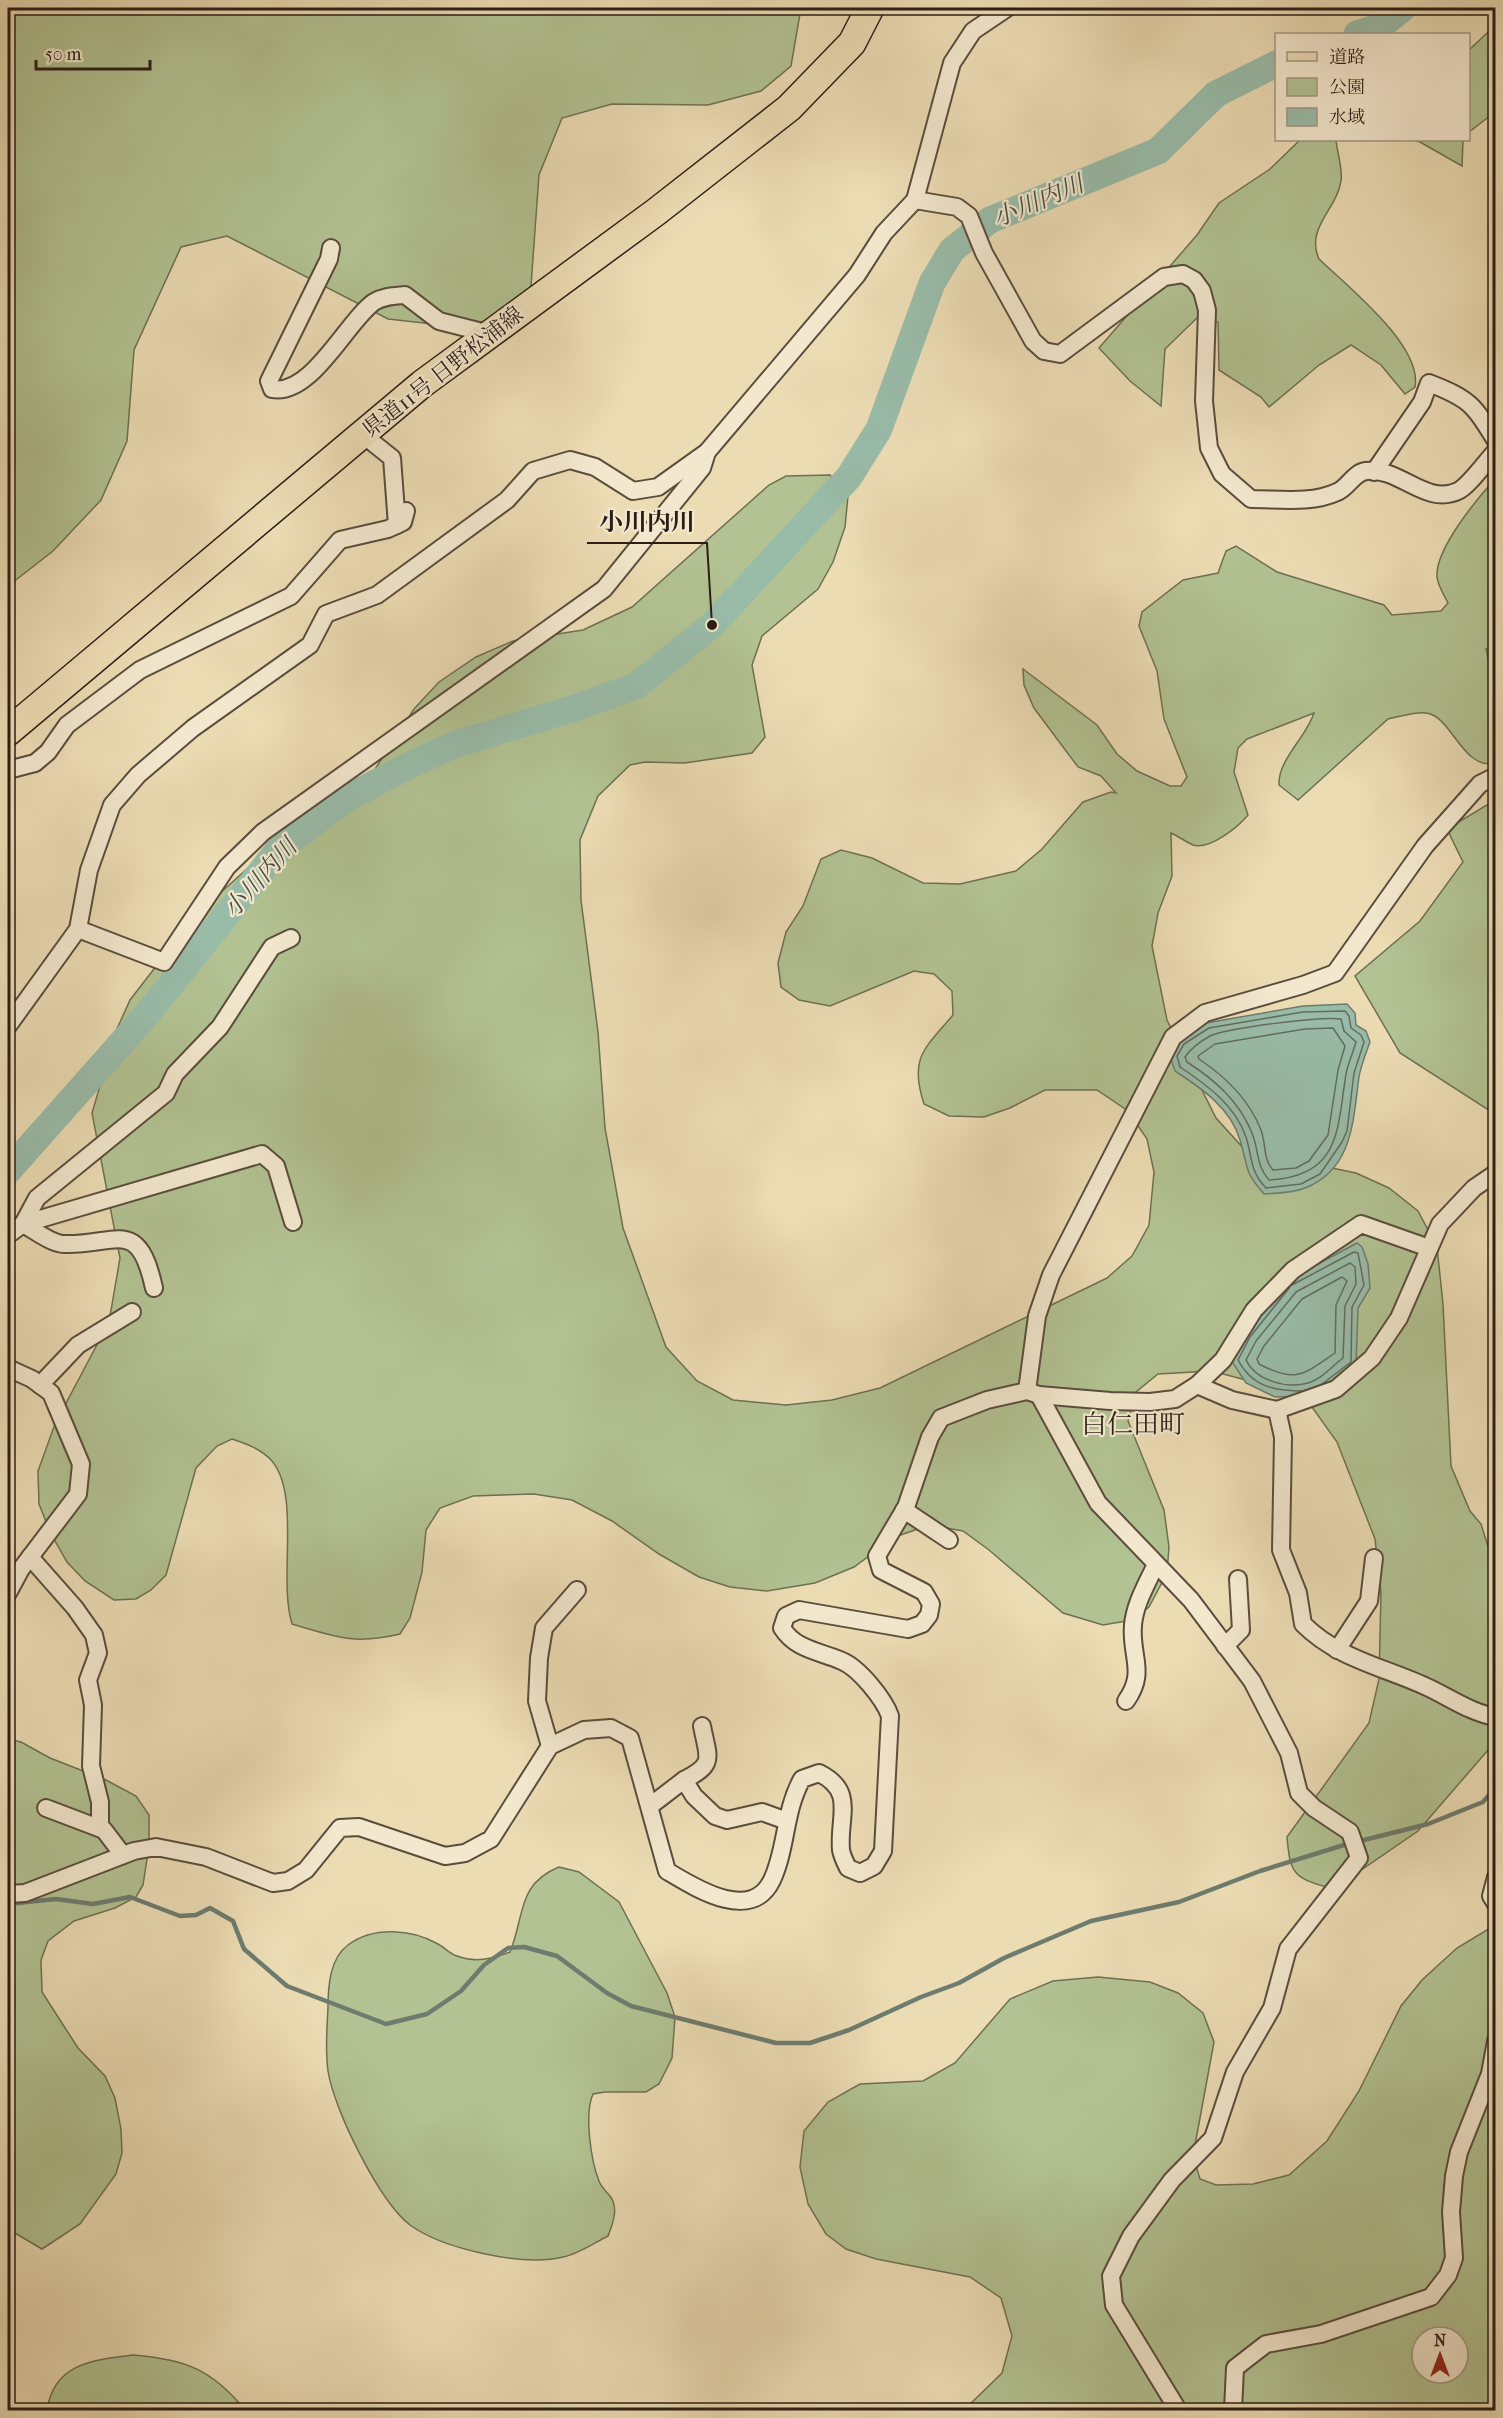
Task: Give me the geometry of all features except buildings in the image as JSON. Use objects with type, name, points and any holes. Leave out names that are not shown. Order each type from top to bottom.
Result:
[{"type":"main road","name":"県道11号 日野松浦線","points":[[8,732],[422,384],[656,212],[789,108],[852,44],[870,8]]},
{"type":"street","points":[[8,1026],[78,929],[88,870],[112,805],[138,775],[193,728],[310,645],[326,614],[377,595],[507,500],[533,471],[570,460],[595,467],[633,491],[658,487],[707,452],[857,275],[884,233],[915,200],[952,63],[973,31],[1007,8]]},
{"type":"street","points":[[915,200],[957,207],[969,216],[984,253],[1033,341],[1044,351],[1060,354],[1164,278],[1183,274],[1194,280],[1202,291],[1207,310],[1204,401],[1209,448],[1222,474],[1251,499],[1322,498],[1341,491],[1355,476],[1367,471],[1391,475],[1437,496],[1459,490],[1496,450]]},
{"type":"street","points":[[330,248],[329,259],[269,381],[272,389],[279,390],[304,378],[321,364],[357,319],[374,303],[387,296],[405,295],[439,321],[490,334]]},
{"type":"street","points":[[1374,472],[1422,402],[1429,383],[1462,396],[1476,408],[1496,441]]},
{"type":"street","points":[[8,770],[35,763],[48,752],[67,725],[140,670],[291,596],[340,540],[402,518],[392,458],[362,434]]},
{"type":"street","points":[[78,929],[164,962],[227,867],[262,832],[603,589],[702,468],[707,452]]},
{"type":"street","points":[[1178,2410],[1114,2305],[1112,2276],[1131,2236],[1172,2180],[1213,2138],[1235,2072],[1272,2008],[1288,1949],[1359,1858],[1350,1832],[1314,1808],[1299,1792],[1289,1753],[1252,1681],[1191,1600],[1098,1503],[1033,1393],[1037,1316],[1050,1275],[1173,1037],[1205,1013],[1303,985],[1335,973],[1425,846],[1480,784],[1496,776]]},
{"type":"street","points":[[23,1224],[37,1198],[166,1093],[175,1074],[220,1027],[272,947],[291,938]]},
{"type":"street","points":[[8,1235],[23,1224],[262,1154],[276,1166],[293,1222]]},
{"type":"street","points":[[1197,1385],[1232,1400],[1277,1410],[1336,1389],[1372,1358],[1399,1318],[1440,1224],[1474,1188],[1496,1173]]},
{"type":"street","points":[[23,1224],[62,1244],[110,1238],[129,1240],[147,1258],[154,1288]]},
{"type":"street","points":[[8,1894],[25,1893],[123,1855],[156,1847],[185,1852],[273,1883],[288,1881],[306,1870],[340,1828],[359,1827],[445,1856],[465,1852],[491,1839],[550,1746],[584,1730],[611,1728],[630,1738],[667,1871],[719,1898],[742,1902],[759,1894],[771,1881],[792,1797],[802,1779],[819,1773],[831,1779],[843,1796],[841,1851],[848,1868],[860,1873],[874,1866],[883,1851],[890,1716],[884,1700],[844,1662],[800,1647],[789,1639],[782,1628],[786,1616],[799,1610],[908,1629],[922,1624],[929,1615],[931,1604],[924,1592],[881,1570],[877,1556],[904,1510],[930,1437],[941,1418],[987,1400],[1033,1393],[1150,1402],[1174,1399],[1197,1385],[1223,1360],[1254,1310],[1293,1270],[1361,1224],[1429,1248]]},
{"type":"street","points":[[40,1385],[78,1345],[132,1312]]},
{"type":"street","points":[[8,1368],[51,1393],[81,1464],[78,1494],[30,1557],[8,1593]]},
{"type":"street","points":[[1277,1410],[1283,1437],[1281,1550],[1299,1593],[1303,1624],[1337,1650],[1367,1665],[1425,1686],[1484,1715],[1496,1717]]},
{"type":"street","points":[[904,1510],[949,1540]]},
{"type":"street","points":[[30,1557],[75,1608],[94,1635],[98,1653],[88,1680],[93,1705],[91,1766],[100,1802],[100,1828]]},
{"type":"street","points":[[1337,1650],[1369,1601],[1374,1558]]},
{"type":"street","points":[[1126,1701],[1135,1688],[1138,1670],[1134,1650],[1135,1617],[1139,1599],[1156,1564]]},
{"type":"street","points":[[1225,1646],[1241,1630],[1238,1579]]},
{"type":"street","points":[[550,1746],[537,1701],[540,1648],[544,1628],[577,1590]]},
{"type":"street","points":[[650,1806],[684,1780],[704,1770],[708,1760],[702,1726]]},
{"type":"street","points":[[684,1780],[694,1796],[715,1816],[727,1820],[762,1812],[787,1821]]},
{"type":"street","points":[[46,1808],[104,1830],[123,1855]]},
{"type":"street","points":[[1496,1877],[1491,1896],[1496,1904]]},
{"type":"street","points":[[1233,2410],[1235,2368],[1266,2344],[1320,2334],[1398,2310],[1431,2297],[1448,2275],[1454,2258],[1451,2212],[1454,2176],[1460,2152],[1490,2074],[1496,2041]]},
{"type":"green space","points":[[8,8],[801,8],[791,66],[761,91],[708,105],[612,104],[562,118],[539,175],[530,299],[478,329],[388,319],[227,236],[181,247],[134,350],[127,441],[101,500],[53,551],[8,586]]},
{"type":"green space","points":[[1495,29],[1495,112],[1470,131],[1470,49],[1487,33]]},
{"type":"green space","points":[[1299,141],[1336,141],[1341,181],[1334,201],[1319,228],[1316,248],[1319,259],[1380,318],[1396,336],[1407,354],[1414,371],[1415,387],[1405,394],[1381,365],[1351,345],[1319,365],[1269,407],[1261,397],[1219,370],[1218,322],[1199,316],[1165,349],[1161,406],[1130,381],[1099,348],[1197,235],[1219,203],[1270,169]]},
{"type":"green space","points":[[1416,141],[1463,141],[1462,166]]},
{"type":"green space","points":[[830,475],[848,496],[845,527],[833,562],[818,589],[762,636],[752,665],[765,737],[752,753],[685,763],[645,762],[630,765],[598,796],[580,840],[581,900],[598,1032],[605,1128],[623,1228],[666,1347],[697,1381],[733,1400],[786,1405],[832,1400],[880,1388],[1107,1278],[1132,1256],[1149,1225],[1154,1172],[1147,1139],[1128,1111],[1097,1090],[1045,1090],[1010,1108],[984,1117],[949,1116],[924,1104],[918,1075],[922,1055],[953,1015],[952,991],[934,974],[914,971],[830,1006],[799,1000],[781,987],[778,963],[786,932],[803,906],[821,859],[841,850],[872,858],[923,883],[960,884],[1016,871],[1042,849],[1083,802],[1111,792],[1116,793],[1101,776],[1078,767],[1034,708],[1024,685],[1023,669],[1097,725],[1117,754],[1137,771],[1170,786],[1181,786],[1187,777],[1164,719],[1157,671],[1139,626],[1142,612],[1183,580],[1218,573],[1226,551],[1236,546],[1277,572],[1384,605],[1392,615],[1441,611],[1448,603],[1437,577],[1443,553],[1458,525],[1495,479],[1495,646],[1486,649],[1491,671],[1495,674],[1495,763],[1484,763],[1474,759],[1435,716],[1426,713],[1412,713],[1388,719],[1298,800],[1279,785],[1280,775],[1314,713],[1247,739],[1238,748],[1234,772],[1248,815],[1231,831],[1215,841],[1200,846],[1193,845],[1171,833],[1172,876],[1158,913],[1152,946],[1167,1020],[1216,1118],[1245,1150],[1356,1173],[1389,1188],[1418,1211],[1437,1247],[1443,1304],[1451,1466],[1470,1511],[1481,1524],[1495,1569],[1495,1742],[1418,1831],[1364,1868],[1327,1887],[1307,1880],[1295,1872],[1287,1837],[1369,1723],[1379,1679],[1381,1592],[1375,1539],[1337,1442],[1312,1407],[1257,1383],[1212,1371],[1158,1374],[1136,1392],[1128,1421],[1164,1510],[1169,1547],[1167,1573],[1149,1607],[1132,1620],[1103,1625],[1063,1613],[963,1531],[929,1525],[895,1537],[854,1567],[815,1583],[767,1591],[730,1587],[699,1577],[659,1554],[612,1521],[572,1500],[534,1494],[473,1496],[440,1508],[426,1530],[422,1572],[410,1618],[400,1634],[370,1639],[345,1638],[292,1624],[288,1606],[287,1516],[281,1476],[272,1461],[248,1445],[232,1439],[217,1446],[196,1468],[166,1575],[151,1590],[136,1599],[114,1600],[85,1581],[67,1562],[51,1534],[39,1504],[38,1471],[55,1424],[109,1322],[120,1258],[92,1113],[116,1031],[130,1000],[188,925],[247,869],[310,839],[353,803],[414,709],[439,682],[476,657],[513,641],[583,630],[632,607],[769,485],[786,476]]},
{"type":"green space","points":[[1495,800],[1495,1109],[1487,1109],[1400,1053],[1355,976],[1420,921],[1463,862],[1447,829]]},
{"type":"green space","points":[[8,1739],[21,1742],[50,1758],[106,1780],[136,1796],[149,1815],[149,1846],[143,1885],[136,1897],[115,1908],[74,1921],[48,1941],[41,1960],[42,1992],[78,2048],[105,2076],[115,2098],[121,2129],[122,2153],[116,2174],[80,2224],[42,2249],[8,2229]]},
{"type":"green space","points":[[559,1867],[579,1872],[619,1902],[667,1993],[675,2017],[672,2058],[659,2084],[646,2092],[593,2094],[590,2103],[589,2125],[593,2162],[602,2187],[613,2201],[615,2211],[608,2236],[569,2256],[527,2260],[506,2258],[442,2242],[424,2234],[398,2213],[372,2176],[348,2131],[328,2071],[327,2031],[331,1973],[337,1957],[348,1945],[358,1939],[381,1932],[416,1935],[438,1944],[454,1955],[470,1959],[490,1958],[510,1952],[529,1892],[545,1874]]},
{"type":"green space","points":[[1495,1925],[1495,2405],[1459,2406],[1447,2410],[964,2410],[1002,2373],[1012,2336],[1001,2298],[970,2277],[876,2259],[846,2249],[826,2234],[808,2204],[800,2167],[804,2131],[828,2102],[860,2084],[923,2081],[955,2063],[1010,1999],[1053,1981],[1098,1977],[1150,1982],[1178,1993],[1203,2013],[1214,2042],[1193,2156],[1200,2179],[1216,2185],[1253,2184],[1289,2175],[1327,2141],[1359,2091],[1401,2006],[1422,1980],[1457,1948]]},
{"type":"green space","points":[[133,2355],[182,2363],[196,2369],[221,2385],[245,2410],[47,2410],[51,2394],[67,2373],[90,2362]]},
{"type":"water","points":[[1347,1004],[1355,1013],[1356,1025],[1366,1031],[1370,1042],[1360,1073],[1352,1126],[1342,1156],[1321,1180],[1305,1188],[1264,1194],[1250,1174],[1240,1140],[1230,1118],[1205,1092],[1175,1071],[1170,1056],[1179,1040],[1206,1023],[1303,1006]]},
{"type":"water","points":[[1357,1243],[1362,1247],[1368,1264],[1370,1288],[1358,1308],[1356,1367],[1312,1396],[1275,1397],[1246,1383],[1231,1360],[1245,1333],[1287,1281]]},
{"type":"waterway","name":"小川内川","points":[[1360,33],[1381,26],[1403,8]]},
{"type":"waterway","name":"小川内川","points":[[8,1171],[149,1012],[279,849],[349,797],[410,765],[456,744],[572,709],[636,686],[712,625],[849,477],[879,429],[932,283],[952,250],[990,220],[1158,151],[1216,94],[1275,64]]},
{"type":"waterway","points":[[8,1904],[56,1899],[93,1904],[130,1897],[180,1916],[196,1915],[210,1908],[233,1921],[244,1949],[287,1986],[386,2024],[427,2014],[461,1991],[484,1965],[508,1948],[524,1947],[557,1956],[607,1993],[631,2006],[776,2043],[810,2043],[849,2030],[921,1997],[959,1983],[1004,1958],[1091,1921],[1179,1902],[1260,1871],[1344,1845],[1428,1824],[1483,1802],[1496,1787]]},
{"type":"place","name":"小川内川","points":[[712,625]]},
{"type":"district","name":"白仁田町","points":[[1133,1424]]}]
